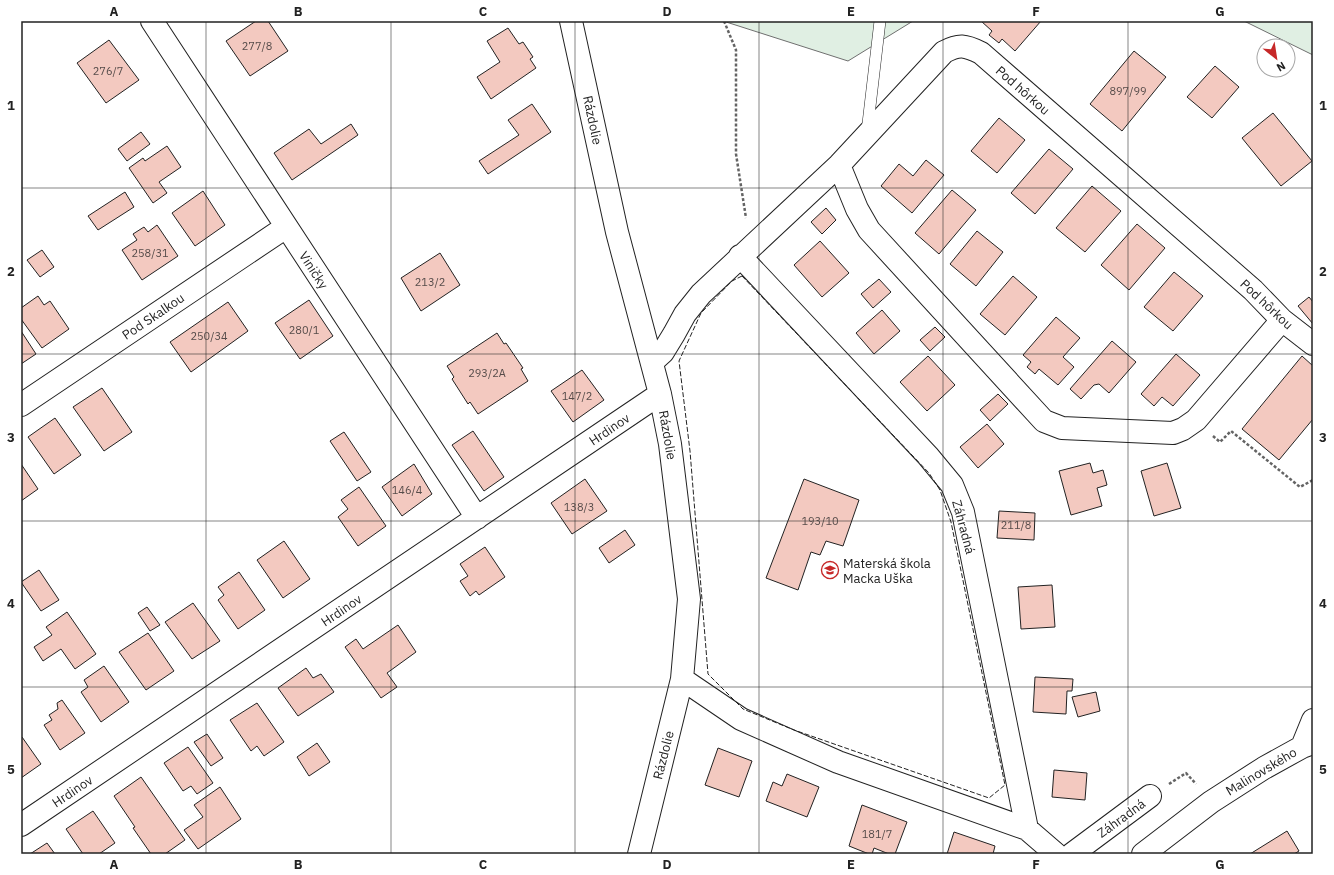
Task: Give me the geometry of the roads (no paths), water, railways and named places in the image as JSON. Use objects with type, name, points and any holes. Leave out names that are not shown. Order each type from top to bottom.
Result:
[{"type":"street","name":"Viničky","points":[[152,21],[477,518]]},
{"type":"street","name":"Rázdolie","points":[[571,21],[617,232],[660,394],[670,444],[690,599],[682,679],[639,854]]},
{"type":"street","name":"Pod hôrkou","points":[[652,362],[663,352],[685,314],[701,294],[839,165],[944,52],[955,46],[970,47],[981,53],[1252,290],[1282,320],[1313,344]]},
{"type":"street","points":[[839,165],[857,209],[869,230],[1044,421],[1062,428],[1173,433],[1183,429],[1196,420],[1282,320]]},
{"type":"street","name":"Pod Skalkou","points":[[21,405],[286,227]]},
{"type":"street","name":"Záhradná","points":[[746,251],[952,485],[963,512],[1027,829]]},
{"type":"street","name":"Hrdinov","points":[[21,825],[660,394]]},
{"type":"street","points":[[682,679],[741,719],[838,762],[1027,829],[1056,854]]},
{"type":"street","points":[[1308,745],[1313,720]]},
{"type":"street","name":"Malinovského","points":[[1143,854],[1211,802],[1264,768],[1308,745]]},
{"type":"street","name":"Záhradná","points":[[1072,854],[1150,796]]},
{"type":"lane","points":[[866,137],[880,21]]},
{"type":"place","name":"Materská škola Macka Uška","points":[[830,570]]}]
